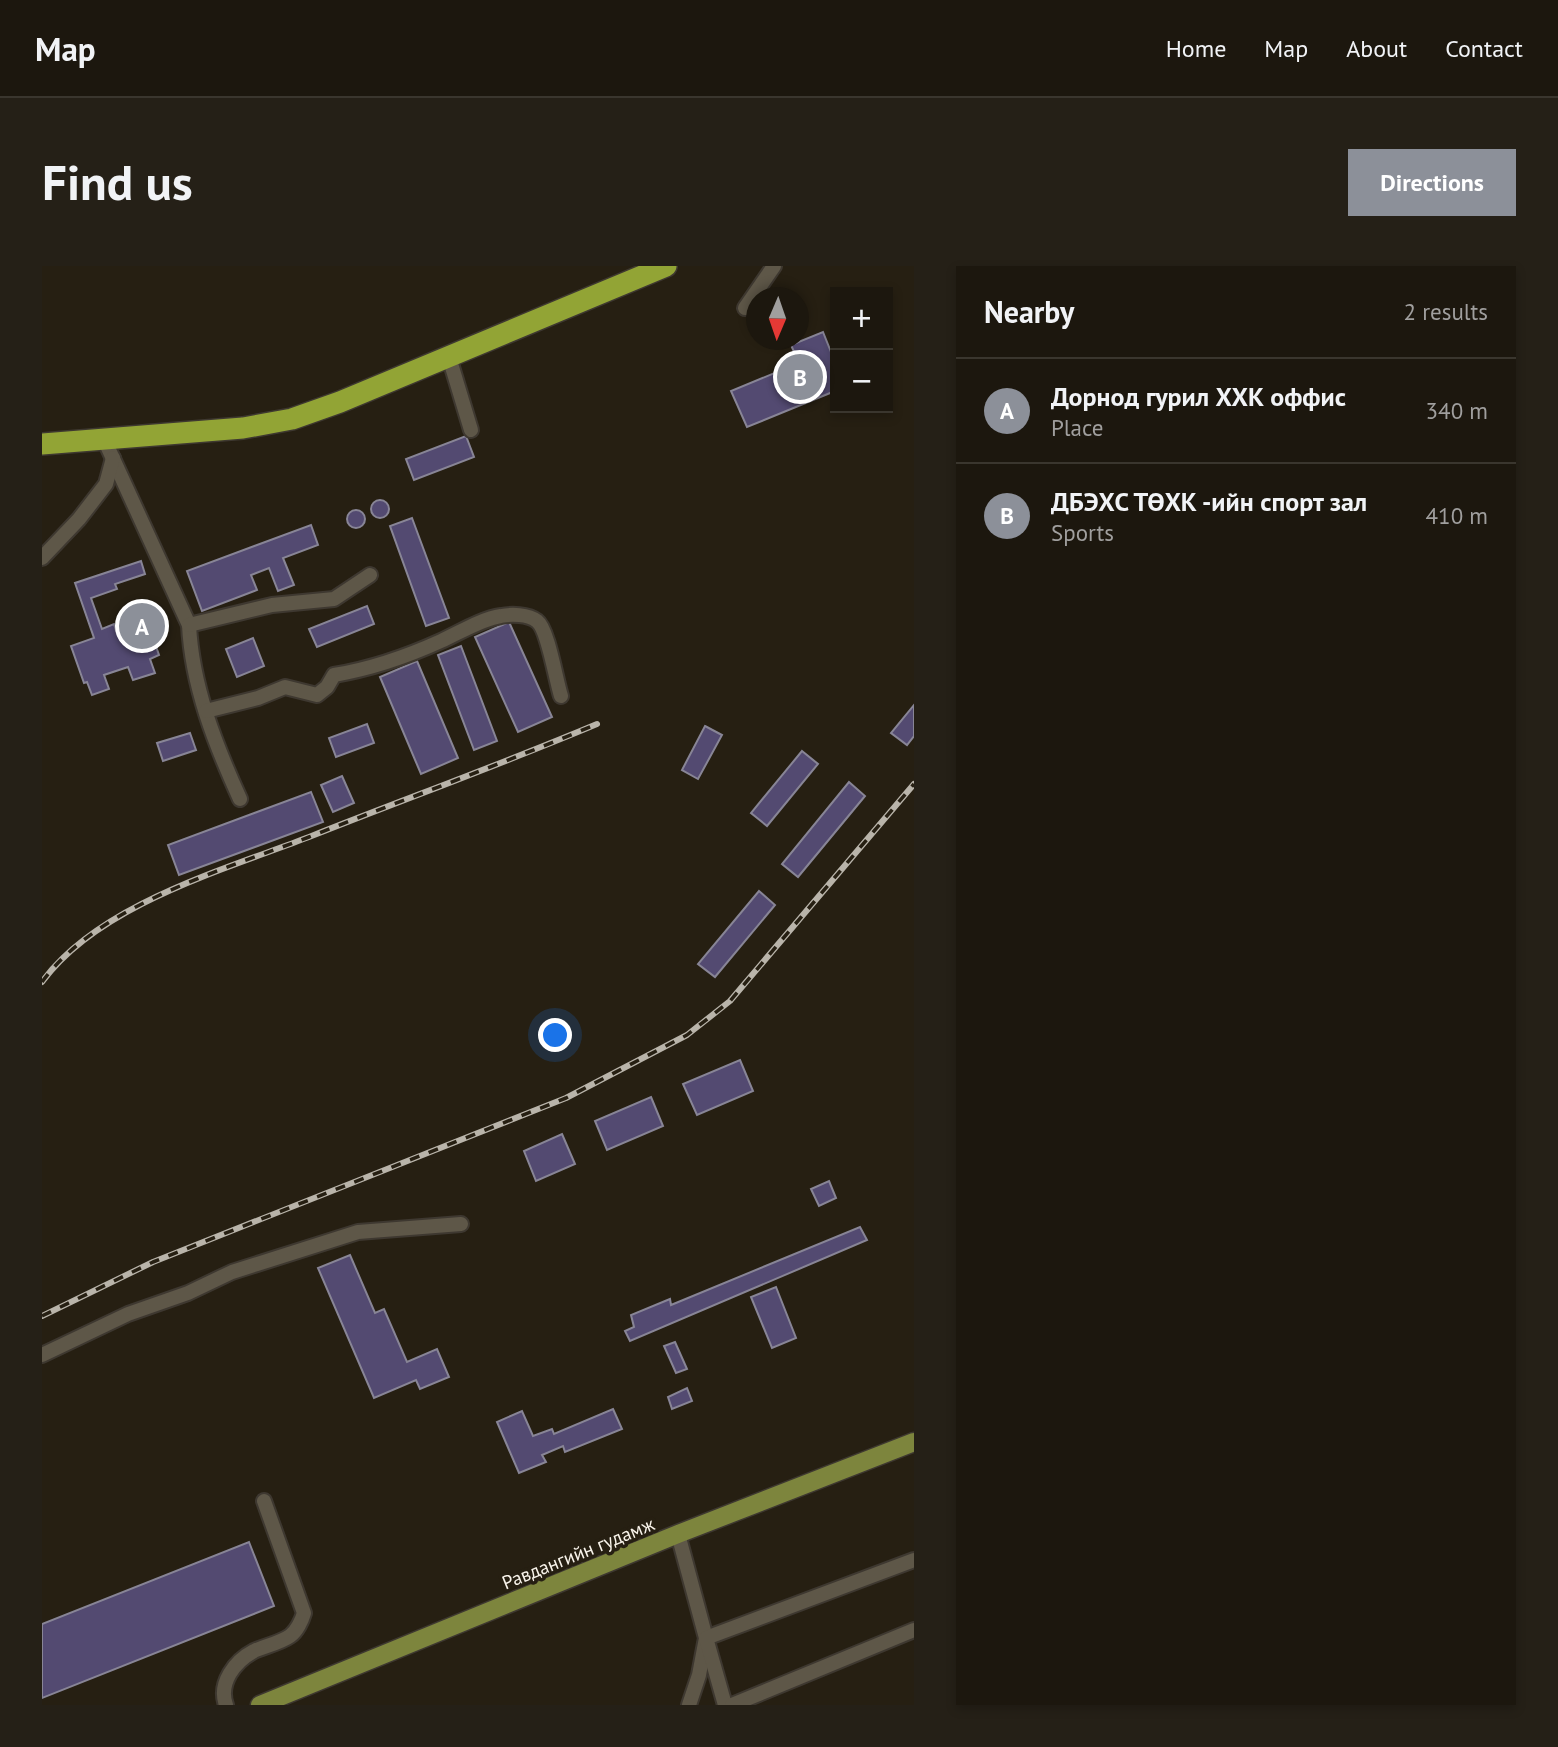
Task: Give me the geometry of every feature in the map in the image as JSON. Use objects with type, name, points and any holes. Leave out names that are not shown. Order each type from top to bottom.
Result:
[{"type":"highway","points":[[42,444],[108,448],[292,419],[340,402],[666,266]]},
{"type":"main road","name":"Равдангийн гудамж","points":[[260,1705],[914,1442]]},
{"type":"street","points":[[745,308],[774,266]]},
{"type":"street","points":[[449,357],[471,430]]},
{"type":"street","points":[[42,558],[79,519],[106,484],[108,448]]},
{"type":"street","points":[[108,448],[189,625],[190,645],[206,712],[240,799]]},
{"type":"street","points":[[189,625],[272,605],[334,599],[370,575]]},
{"type":"street","points":[[206,712],[258,698],[285,687],[317,695],[327,687],[334,674],[357,671],[421,649],[498,616],[519,615],[537,621],[548,636],[550,658],[561,696]]},
{"type":"street","points":[[42,1355],[128,1314],[188,1293],[232,1272],[358,1232],[461,1224]]},
{"type":"street","points":[[226,1705],[223,1691],[228,1677],[238,1664],[252,1652],[291,1636],[303,1618],[304,1612],[264,1501]]},
{"type":"street","points":[[678,1535],[725,1705]]},
{"type":"street","points":[[706,1638],[914,1560]]},
{"type":"street","points":[[732,1705],[914,1630]]},
{"type":"street","points":[[689,1705],[699,1675],[706,1638]]},
{"type":"building","points":[[823,332],[830,350],[830,393],[747,427],[731,391],[799,363],[793,350],[809,350],[809,338]]},
{"type":"building","points":[[466,436],[474,457],[414,480],[406,459]]},
{"type":"building","points":[[380,500],[386,503],[389,509],[386,515],[380,518],[374,515],[371,509],[374,503]]},
{"type":"building","points":[[356,510],[362,513],[365,519],[362,525],[356,528],[350,525],[347,519],[350,513]]},
{"type":"building","points":[[412,518],[449,618],[426,626],[390,526]]},
{"type":"building","points":[[311,525],[318,545],[283,558],[294,585],[278,591],[269,568],[251,575],[257,590],[202,611],[187,571]]},
{"type":"building","points":[[141,561],[145,574],[115,584],[117,589],[91,598],[102,629],[114,624],[117,634],[136,628],[133,621],[141,618],[143,622],[147,621],[159,655],[150,659],[155,673],[133,680],[128,667],[104,675],[109,689],[92,695],[87,682],[84,683],[71,646],[94,638],[75,583]]},
{"type":"building","points":[[367,606],[374,624],[317,647],[309,629]]},
{"type":"building","points":[[509,622],[552,717],[518,732],[475,637]]},
{"type":"building","points":[[253,638],[264,666],[237,677],[226,649]]},
{"type":"building","points":[[461,646],[497,741],[474,750],[438,655]]},
{"type":"building","points":[[417,661],[458,758],[421,774],[380,677]]},
{"type":"building","points":[[914,705],[914,736],[907,745],[891,733]]},
{"type":"building","points":[[367,724],[374,743],[336,757],[329,738]]},
{"type":"building","points":[[705,726],[722,735],[698,779],[682,770]]},
{"type":"building","points":[[190,733],[196,750],[163,761],[157,743]]},
{"type":"building","points":[[802,751],[818,764],[767,826],[751,813]]},
{"type":"building","points":[[342,776],[354,803],[333,812],[321,785]]},
{"type":"building","points":[[849,782],[865,796],[798,877],[782,864]]},
{"type":"building","points":[[311,792],[323,822],[179,875],[168,845]]},
{"type":"building","points":[[759,891],[775,905],[715,977],[698,964]]},
{"type":"building","points":[[740,1060],[753,1091],[697,1115],[683,1084]]},
{"type":"building","points":[[651,1097],[663,1126],[607,1150],[595,1121]]},
{"type":"building","points":[[562,1134],[575,1164],[536,1181],[524,1151]]},
{"type":"building","points":[[829,1181],[836,1198],[819,1206],[811,1189]]},
{"type":"building","points":[[860,1227],[867,1240],[630,1341],[625,1331],[634,1327],[631,1315],[670,1299],[671,1305]]},
{"type":"building","points":[[350,1255],[375,1313],[384,1309],[407,1362],[437,1349],[449,1377],[420,1389],[416,1380],[374,1398],[318,1268]]},
{"type":"building","points":[[776,1287],[796,1338],[772,1348],[751,1297]]},
{"type":"building","points":[[675,1342],[687,1369],[676,1373],[664,1346]]},
{"type":"building","points":[[687,1388],[692,1401],[672,1409],[668,1397]]},
{"type":"building","points":[[613,1409],[622,1429],[565,1452],[563,1446],[542,1455],[546,1462],[519,1473],[497,1422],[522,1411],[533,1436],[552,1429],[554,1434]]},
{"type":"building","points":[[249,1542],[274,1606],[42,1698],[42,1624]]},
{"type":"railway","points":[[42,982],[66,955],[95,932],[164,893],[597,724]]},
{"type":"railway","points":[[42,1316],[153,1262],[566,1098],[687,1035],[730,1001],[914,784]]},
{"type":"place","name":"ДБЭХС ТӨХК -ийн спорт зал","points":[[800,377]]},
{"type":"place","name":"Дорнод гурил ХХК оффис","points":[[142,626]]}]
